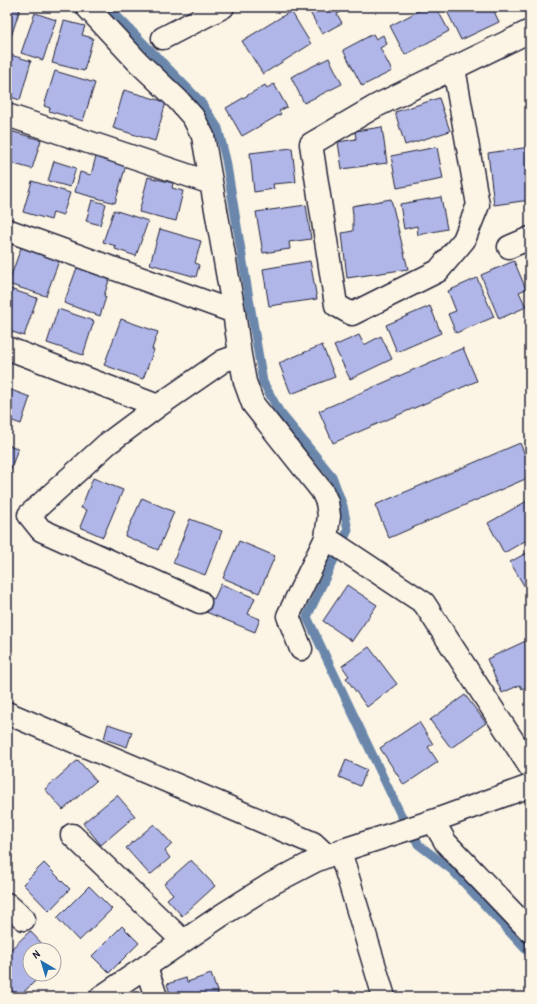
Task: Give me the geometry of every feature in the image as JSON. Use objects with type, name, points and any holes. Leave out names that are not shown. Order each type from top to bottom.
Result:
[{"type":"street","points":[[87,7],[138,62],[178,100],[193,117],[203,136],[245,382],[253,404],[322,491],[327,502],[335,545],[288,616],[301,649]]},
{"type":"street","points":[[163,38],[223,7]]},
{"type":"street","points":[[454,68],[478,205],[464,240],[438,271],[352,314],[336,305],[311,144],[376,106],[454,68],[530,31]]},
{"type":"street","points":[[7,115],[211,183]]},
{"type":"street","points":[[7,230],[234,312]]},
{"type":"street","points":[[509,247],[530,238]]},
{"type":"street","points":[[7,348],[158,406]]},
{"type":"street","points":[[200,602],[41,530],[29,515],[107,444],[158,406],[223,361],[240,355]]},
{"type":"street","points":[[335,545],[424,603],[530,767]]},
{"type":"street","points":[[7,713],[313,843],[333,853],[384,997]]},
{"type":"street","points":[[101,997],[222,915],[271,884],[315,861],[333,853],[417,826],[530,786]]},
{"type":"street","points":[[417,826],[446,843],[530,931]]},
{"type":"street","points":[[72,836],[183,941]]},
{"type":"street","points":[[7,904],[24,919]]},
{"type":"street","points":[[146,967],[156,997]]},
{"type":"building","points":[[7,7],[15,7],[20,9],[8,46],[7,46]]},
{"type":"building","points":[[307,7],[350,7],[337,14],[342,23],[322,34]]},
{"type":"building","points":[[426,7],[436,7],[449,31],[405,55],[390,26]]},
{"type":"building","points":[[445,7],[492,7],[499,22],[461,40]]},
{"type":"building","points":[[291,11],[311,44],[263,74],[242,41]]},
{"type":"building","points":[[35,13],[56,20],[43,60],[21,53]]},
{"type":"building","points":[[64,21],[85,26],[82,35],[93,38],[84,71],[52,63]]},
{"type":"building","points":[[373,34],[376,39],[383,35],[387,44],[380,48],[392,71],[362,86],[343,50]]},
{"type":"building","points":[[7,54],[31,61],[20,100],[7,96]]},
{"type":"building","points":[[329,58],[342,84],[304,103],[291,77]]},
{"type":"building","points":[[55,71],[95,83],[83,121],[49,111],[50,108],[44,106]]},
{"type":"building","points":[[274,84],[287,107],[279,111],[281,114],[242,136],[226,108],[265,85],[267,88]]},
{"type":"building","points":[[124,90],[166,102],[155,141],[113,128]]},
{"type":"building","points":[[439,98],[450,131],[405,145],[395,112]]},
{"type":"building","points":[[382,127],[387,163],[342,169],[338,142],[356,139],[355,131]]},
{"type":"building","points":[[7,130],[41,140],[32,169],[7,162]]},
{"type":"building","points":[[437,147],[443,179],[397,188],[391,156]]},
{"type":"building","points":[[530,147],[530,200],[494,205],[488,153]]},
{"type":"building","points":[[292,148],[296,182],[273,184],[274,189],[254,192],[250,153]]},
{"type":"building","points":[[96,156],[126,165],[115,203],[75,192],[80,172],[91,175]]},
{"type":"building","points":[[54,161],[76,168],[70,187],[48,181]]},
{"type":"building","points":[[148,177],[173,183],[172,188],[183,191],[176,221],[139,212]]},
{"type":"building","points":[[32,181],[70,193],[63,215],[53,212],[51,220],[23,212]]},
{"type":"building","points":[[441,197],[447,229],[418,235],[417,226],[404,229],[400,204]]},
{"type":"building","points":[[391,199],[408,269],[347,278],[342,233],[353,231],[352,206]]},
{"type":"building","points":[[92,200],[106,204],[100,225],[86,221]]},
{"type":"building","points":[[306,205],[311,239],[289,242],[290,249],[263,253],[256,212]]},
{"type":"building","points":[[114,210],[148,221],[136,256],[115,249],[116,246],[103,242]]},
{"type":"building","points":[[160,229],[201,241],[195,263],[199,265],[196,277],[150,264]]},
{"type":"building","points":[[22,245],[60,258],[46,296],[8,284]]},
{"type":"building","points":[[310,261],[317,299],[269,306],[263,269]]},
{"type":"building","points":[[514,261],[526,289],[519,292],[526,307],[499,319],[481,275]]},
{"type":"building","points":[[78,265],[110,277],[100,316],[64,303]]},
{"type":"building","points":[[477,278],[494,317],[456,333],[448,314],[456,311],[448,291]]},
{"type":"building","points":[[7,288],[37,298],[24,336],[7,330]]},
{"type":"building","points":[[430,306],[441,333],[397,352],[386,325]]},
{"type":"building","points":[[58,309],[94,321],[83,355],[47,343]]},
{"type":"building","points":[[121,319],[158,332],[152,349],[154,350],[143,379],[104,365]]},
{"type":"building","points":[[359,335],[364,345],[381,336],[392,359],[350,379],[334,346]]},
{"type":"building","points":[[322,345],[335,377],[291,394],[279,363]]},
{"type":"building","points":[[463,348],[477,381],[333,443],[319,411]]},
{"type":"building","points":[[11,390],[30,397],[21,424],[7,419],[7,402]]},
{"type":"building","points":[[520,443],[530,467],[530,477],[389,538],[375,505]]},
{"type":"building","points":[[7,445],[18,448],[7,481]]},
{"type":"building","points":[[93,478],[123,490],[103,537],[80,527],[87,510],[81,508]]},
{"type":"building","points":[[142,498],[174,512],[158,550],[125,536]]},
{"type":"building","points":[[527,501],[530,506],[530,538],[504,553],[488,523]]},
{"type":"building","points":[[190,519],[222,531],[205,575],[173,563]]},
{"type":"building","points":[[239,541],[275,556],[259,593],[223,578]]},
{"type":"building","points":[[530,551],[530,587],[526,589],[510,562]]},
{"type":"building","points":[[221,584],[255,598],[248,614],[260,619],[255,632],[201,610],[207,596],[214,599]]},
{"type":"building","points":[[347,585],[377,605],[352,641],[323,621]]},
{"type":"building","points":[[530,639],[530,685],[522,689],[520,685],[502,693],[487,659]]},
{"type":"building","points":[[369,647],[397,684],[367,707],[346,678],[349,676],[342,666]]},
{"type":"building","points":[[465,695],[486,723],[451,748],[430,720]]},
{"type":"building","points":[[419,722],[433,744],[428,747],[438,762],[404,785],[380,748]]},
{"type":"building","points":[[108,724],[132,732],[127,747],[104,739]]},
{"type":"building","points":[[78,760],[96,781],[63,810],[45,789]]},
{"type":"building","points":[[346,760],[367,770],[360,786],[339,777]]},
{"type":"building","points":[[117,795],[135,816],[101,845],[83,823]]},
{"type":"building","points":[[154,824],[172,844],[165,851],[170,858],[150,875],[126,848]]},
{"type":"building","points":[[191,860],[215,886],[182,916],[167,899],[173,894],[164,884]]},
{"type":"building","points":[[44,863],[70,889],[49,911],[23,884]]},
{"type":"building","points":[[89,886],[112,909],[79,941],[57,918]]},
{"type":"building","points":[[122,926],[139,943],[109,973],[92,956]]},
{"type":"building","points":[[30,931],[40,942],[22,942],[22,982],[34,982],[18,997],[7,985],[7,953]]},
{"type":"building","points":[[211,974],[219,997],[171,997],[167,984],[186,978],[187,982]]},
{"type":"waterway","points":[[108,7],[200,101],[218,128],[226,160],[263,382],[279,411],[332,476],[343,506],[348,530],[307,617],[400,813],[419,845],[452,870],[530,954]]}]
